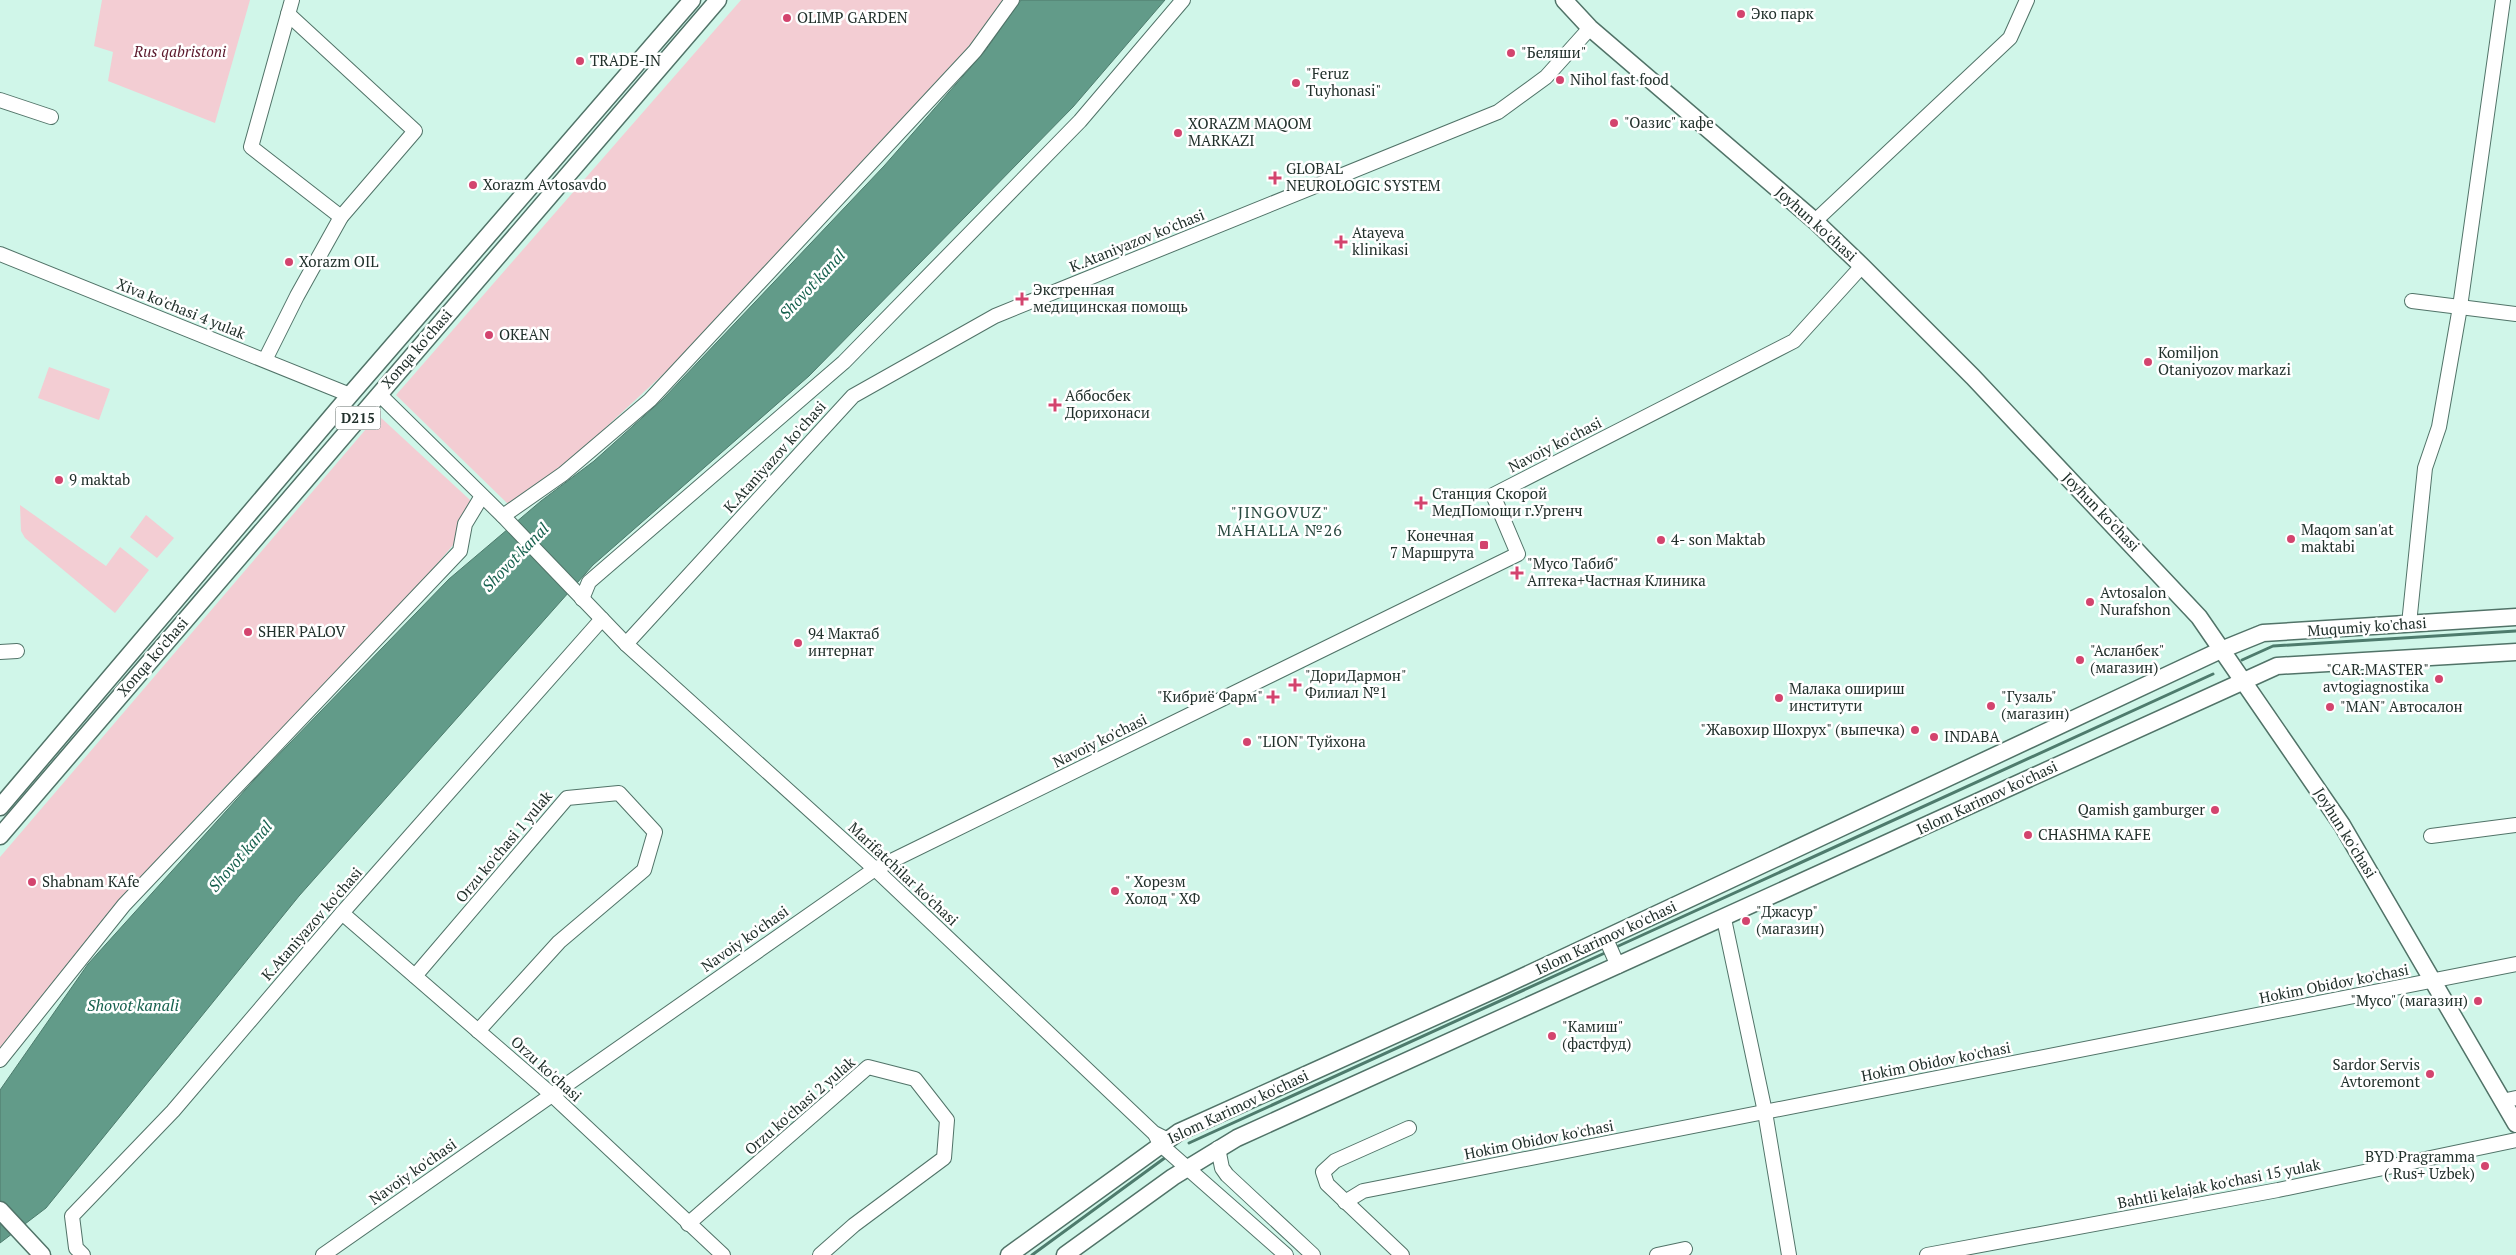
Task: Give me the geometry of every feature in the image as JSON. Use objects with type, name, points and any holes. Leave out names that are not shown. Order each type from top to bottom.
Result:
[{"type":"main road","name":"Xonqa ko'chasi","points":[[0,807],[350,394],[692,0]]},
{"type":"main road","name":"Xonqa ko'chasi","points":[[0,836],[718,0]]},
{"type":"main road","name":"Joyhun ko'chasi","points":[[1564,0],[1590,28],[1815,221],[1862,266],[1973,377],[2199,617],[2342,825],[2433,981],[2509,1099],[2516,1124]]},
{"type":"main road","name":"Muqumiy ko'chasi","points":[[2221,650],[2263,633],[2516,617]]},
{"type":"main road","name":"Islom Karimov ko'chasi","points":[[1009,1255],[1160,1139],[1606,939],[2221,650]]},
{"type":"main road","points":[[2243,680],[2277,666],[2516,652]]},
{"type":"main road","name":"Islom Karimov ko'chasi","points":[[1065,1255],[1188,1167],[1218,1148],[1724,919],[2243,680]]},
{"type":"main road","points":[[24,778],[39,790]]},
{"type":"main road","points":[[0,1210],[27,1247]]},
{"type":"main road","points":[[0,1224],[27,1247],[42,1255]]},
{"type":"street","points":[[292,0],[251,146],[341,217]]},
{"type":"street","points":[[503,516],[563,474],[650,400],[975,51],[1012,0]]},
{"type":"street","points":[[582,599],[590,582],[844,362],[1080,121],[1183,0]]},
{"type":"street","points":[[1815,221],[2010,38],[2027,0]]},
{"type":"street","points":[[2409,624],[2425,468],[2439,427],[2460,307],[2503,0]]},
{"type":"street","points":[[265,360],[297,296],[341,217],[415,131],[288,14]]},
{"type":"street","name":"K.Ataniyazov ko'chasi","points":[[626,644],[853,396],[996,316],[1498,112],[1546,77],[1590,28]]},
{"type":"street","points":[[0,100],[51,117]]},
{"type":"street","name":"Xiva ko'chasi 4 yulak","points":[[0,254],[350,394]]},
{"type":"street","name":"Navoiy ko'chasi","points":[[323,1255],[550,1094],[875,869],[1518,554],[1493,495],[1794,341],[1862,266]]},
{"type":"street","points":[[2412,301],[2516,314]]},
{"type":"street","name":"Marifatchilar ko'chasi","points":[[379,394],[503,516],[626,644],[875,869],[1188,1167],[1286,1255]]},
{"type":"street","points":[[0,1060],[124,904],[460,551],[465,524],[482,496]]},
{"type":"street","name":"K.Ataniyazov ko'chasi","points":[[83,1255],[76,1248],[72,1216],[173,1111],[342,913],[602,619]]},
{"type":"street","points":[[0,652],[17,651]]},
{"type":"street","name":"Orzu ko'chasi 1 yulak","points":[[415,976],[567,798],[619,793],[656,832],[644,870],[559,942],[478,1031]]},
{"type":"street","points":[[2431,836],[2516,825]]},
{"type":"street","name":"Orzu ko'chasi","points":[[342,913],[550,1094],[688,1224],[724,1255]]},
{"type":"street","points":[[1724,919],[1765,1112],[1789,1255]]},
{"type":"street","points":[[1606,939],[1618,966]]},
{"type":"street","name":"Hokim Obidov ko'chasi","points":[[1345,1202],[1362,1191],[2516,964]]},
{"type":"street","name":"Orzu ko'chasi 2 yulak","points":[[688,1224],[868,1068],[915,1079],[947,1120],[944,1158],[854,1225],[820,1255]]},
{"type":"street","points":[[1402,1255],[1327,1184],[1323,1172],[1335,1161],[1409,1128]]},
{"type":"street","name":"Bahtli kelajak ko'chasi 15 yulak","points":[[1927,1255],[2278,1190],[2516,1140]]},
{"type":"street","points":[[1218,1148],[1222,1168],[1227,1175],[1313,1255]]},
{"type":"street","points":[[1657,1255],[1686,1249]]},
{"type":"green space","name":"Rus qabristoni","points":[[102,0],[250,0],[215,123],[108,81],[113,52],[94,46]]},
{"type":"green space","points":[[741,0],[1003,0],[969,47],[671,367],[565,465],[510,506],[396,395]]},
{"type":"green space","points":[[49,367],[110,389],[99,420],[38,398]]},
{"type":"green space","points":[[378,415],[482,511],[414,591],[202,811],[114,908],[0,1051],[0,857]]},
{"type":"green space","points":[[20,505],[106,566],[120,547],[149,570],[115,613],[25,538],[21,531]]},
{"type":"green space","points":[[146,515],[174,538],[157,558],[130,537]]},
{"type":"water","name":"Shovot kanali","points":[[1021,0],[1165,0],[1073,107],[809,376],[593,565],[299,896],[46,1208],[0,1243],[0,1090],[88,964],[255,779],[449,579],[541,501],[594,461],[663,399],[884,166],[985,51]]},
{"type":"waterway","points":[[2242,660],[2273,646],[2516,631]]},
{"type":"waterway","points":[[1614,948],[2213,674]]},
{"type":"waterway","points":[[1189,1143],[1607,952]]},
{"type":"waterway","points":[[1032,1255],[1166,1157]]},
{"type":"place","name":"Эко парк","points":[[1741,14]]},
{"type":"place","name":"OLIMP GARDEN","points":[[787,18]]},
{"type":"place","name":"\"Беляши\"","points":[[1511,53]]},
{"type":"place","name":"TRADE-IN","points":[[580,61]]},
{"type":"place","name":"Nihol fast food","points":[[1560,80]]},
{"type":"place","name":"\"Feruz Tuyhonasi\"","points":[[1296,83]]},
{"type":"place","name":"\"Оазис\" кафе","points":[[1614,123]]},
{"type":"place","name":"XORAZM MAQOM MARKAZI","points":[[1178,133]]},
{"type":"place","name":"GLOBAL NEUROLOGIC SYSTEM","points":[[1275,178]]},
{"type":"place","name":"Xorazm Avtosavdo","points":[[473,185]]},
{"type":"place","name":"Atayeva klinikasi","points":[[1341,242]]},
{"type":"place","name":"Xorazm OIL","points":[[289,262]]},
{"type":"place","name":"Экстренная медицинская помощь","points":[[1022,299]]},
{"type":"place","name":"OKEAN","points":[[489,335]]},
{"type":"place","name":"Komiljon Otaniyozov markazi","points":[[2148,362]]},
{"type":"place","name":"Аббосбек Дорихонаси","points":[[1055,405]]},
{"type":"place","name":"9 maktab","points":[[59,480]]},
{"type":"place","name":"Станция Скорой МедПомощи г.Ургенч","points":[[1421,503]]},
{"type":"place","name":"Maqom san'at maktabi","points":[[2291,539]]},
{"type":"place","name":"4- son Maktab","points":[[1661,540]]},
{"type":"place","name":"Конечная 7 Маршрута","points":[[1484,545]]},
{"type":"place","name":"\"Мусо Табиб\" Аптека+Частная Клиника","points":[[1517,573]]},
{"type":"place","name":"Avtosalon Nurafshon","points":[[2090,602]]},
{"type":"place","name":"SHER PALOV","points":[[248,632]]},
{"type":"place","name":"94 Мактаб интернат","points":[[798,643]]},
{"type":"place","name":"\"Асланбек\" (магазин)","points":[[2080,660]]},
{"type":"place","name":"\"CAR.MASTER\" avtogiagnostika","points":[[2439,679]]},
{"type":"place","name":"\"ДориДармон\" Филиал №1","points":[[1295,685]]},
{"type":"place","name":"\"Кибриё Фарм\"","points":[[1273,697]]},
{"type":"place","name":"Малака ошириш институти","points":[[1779,698]]},
{"type":"place","name":"\"Гузаль\" (магазин)","points":[[1991,706]]},
{"type":"place","name":"\"MAN\" Автосалон","points":[[2330,707]]},
{"type":"place","name":"\"Жавохир Шохрух\" (выпечка)","points":[[1915,730]]},
{"type":"place","name":"INDABA","points":[[1934,737]]},
{"type":"place","name":"\"LION\" Туйхона","points":[[1247,742]]},
{"type":"place","name":"Qamish gamburger","points":[[2215,810]]},
{"type":"place","name":"CHASHMA KAFE","points":[[2028,835]]},
{"type":"place","name":"Shabnam KAfe","points":[[32,882]]},
{"type":"place","name":"\" Хорезм Холод \" ХФ","points":[[1115,891]]},
{"type":"place","name":"\"Джасур\" (магазин)","points":[[1746,921]]},
{"type":"place","name":"\"Мусо\" (магазин)","points":[[2478,1001]]},
{"type":"place","name":"\"Камиш\" (фастфуд)","points":[[1552,1036]]},
{"type":"place","name":"Sardor Servis Avtoremont","points":[[2430,1074]]},
{"type":"place","name":"BYD Pragramma ( Rus+ Uzbek)","points":[[2485,1166]]},
{"type":"district","name":"\"JINGOVUZ\" MAHALLA №26","points":[[1280,521]]},
{"type":"water label","name":"Shovot kanal","points":[[812,284]]},
{"type":"water label","name":"Shovot kanal","points":[[515,557]]},
{"type":"water label","name":"Shovot kanal","points":[[240,856]]}]
